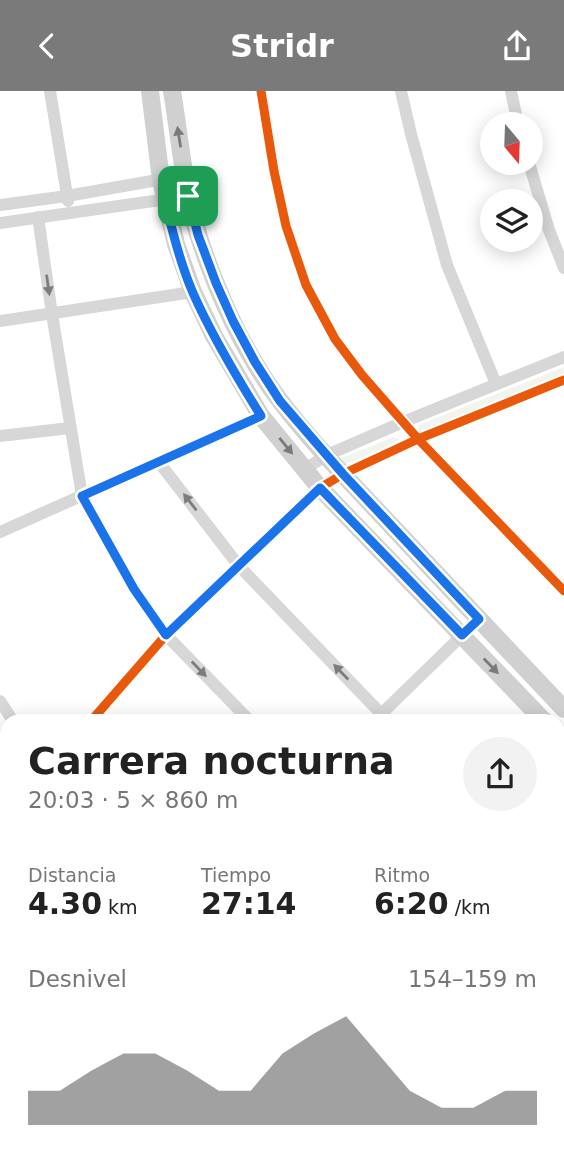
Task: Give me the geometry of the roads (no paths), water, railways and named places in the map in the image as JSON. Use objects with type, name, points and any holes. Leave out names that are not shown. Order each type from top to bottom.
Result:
[{"type":"main road","points":[[149,91],[161,180],[176,244],[193,292],[214,336],[261,416],[320,488],[537,714]]},
{"type":"main road","points":[[172,91],[188,196],[198,235],[216,283],[249,352],[280,401],[343,474],[564,709]]},
{"type":"street","points":[[50,91],[70,213]]},
{"type":"street","points":[[261,91],[284,215],[306,285],[335,339],[362,375],[418,439],[564,591]]},
{"type":"street","points":[[401,91],[447,265],[496,384]]},
{"type":"street","points":[[511,91],[515,112]]},
{"type":"street","points":[[0,205],[186,175]]},
{"type":"street","points":[[532,175],[564,268]]},
{"type":"street","points":[[0,223],[188,196]]},
{"type":"street","points":[[38,218],[82,496],[134,589],[166,635],[243,714]]},
{"type":"street","points":[[0,321],[193,292]]},
{"type":"street","points":[[305,470],[327,455],[564,357]]},
{"type":"street","points":[[97,714],[166,635],[320,488],[343,474],[418,439],[564,380]]},
{"type":"street","points":[[0,532],[261,416]]},
{"type":"street","points":[[0,436],[70,428]]},
{"type":"street","points":[[158,461],[239,566],[376,714]]},
{"type":"street","points":[[386,714],[479,619]]},
{"type":"street","points":[[462,635],[484,634],[519,670],[528,671]]}]
